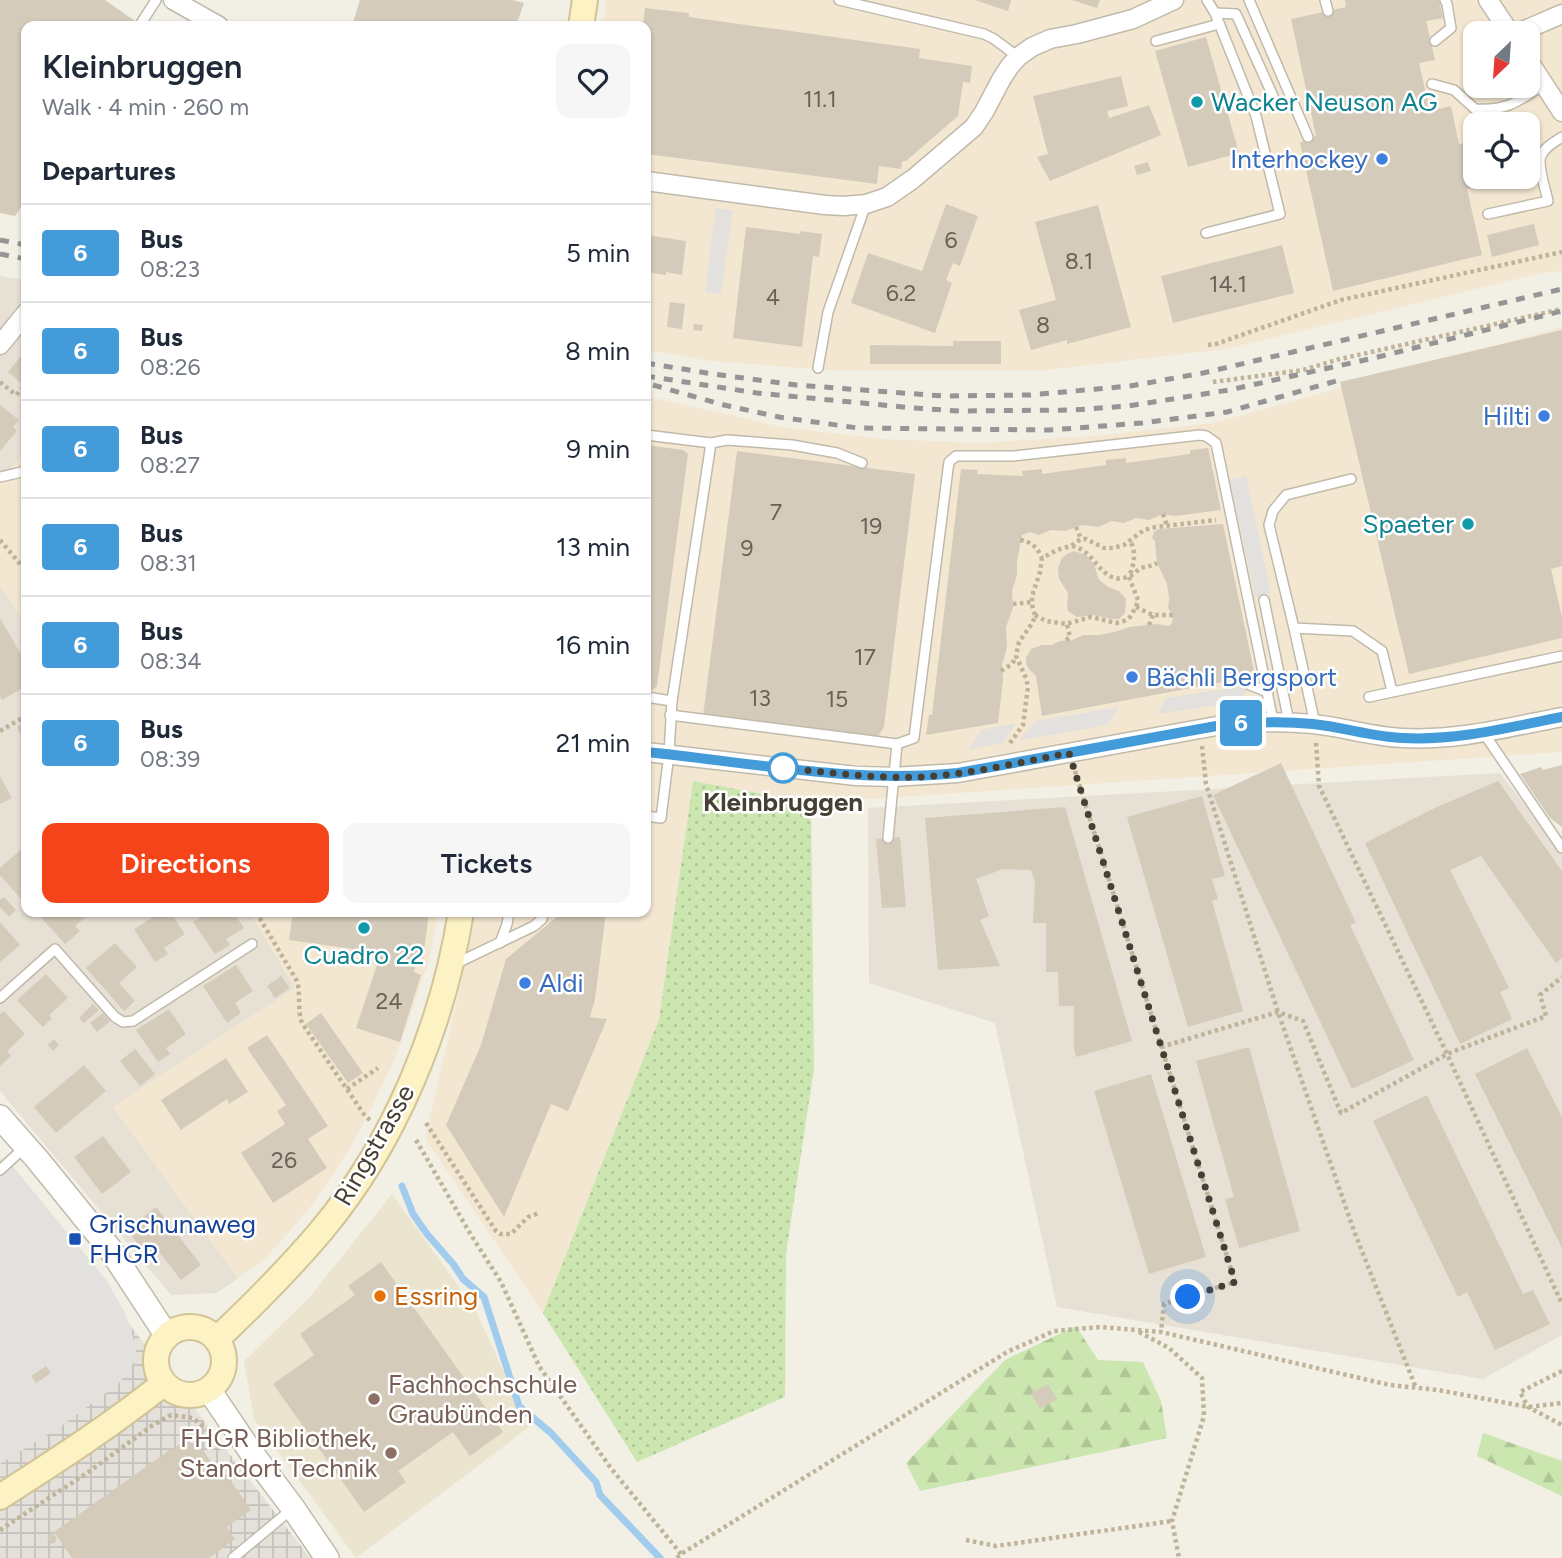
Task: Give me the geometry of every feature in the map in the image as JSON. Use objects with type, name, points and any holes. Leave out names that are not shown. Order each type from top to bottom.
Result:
[{"type":"main road","points":[[582,21],[585,0]]},
{"type":"main road","name":"Ringstrasse","points":[[217,1339],[270,1289],[323,1229],[360,1177],[387,1131],[414,1075],[431,1030],[450,967],[460,917]]},
{"type":"main road","points":[[192,1327],[217,1339],[225,1361],[223,1372],[209,1390],[190,1396],[171,1390],[163,1384],[155,1364],[156,1354],[160,1344],[174,1330],[192,1327]]},
{"type":"main road","points":[[0,1497],[113,1422],[163,1384]]},
{"type":"street","points":[[173,0],[210,21]]},
{"type":"street","points":[[651,182],[825,205],[856,206],[887,197],[964,137],[979,120],[1002,78],[1018,57],[1038,43],[1133,19],[1174,0]]},
{"type":"street","points":[[1488,0],[1502,21]]},
{"type":"street","points":[[1540,24],[1562,14]]},
{"type":"street","points":[[1540,78],[1562,112]]},
{"type":"street","points":[[0,345],[21,319]]},
{"type":"street","points":[[651,752],[818,772],[893,777],[958,773],[1222,725],[1281,722],[1315,724],[1399,738],[1453,738],[1562,717]]},
{"type":"street","points":[[0,1117],[110,1249],[167,1336]]},
{"type":"street","points":[[209,1390],[327,1558]]},
{"type":"lane","points":[[143,21],[156,0]]},
{"type":"lane","points":[[839,0],[984,34],[1018,57]]},
{"type":"lane","points":[[1206,233],[1280,214],[1256,116],[1207,0]]},
{"type":"lane","points":[[1214,13],[1236,14],[1251,0],[1308,137]]},
{"type":"lane","points":[[1325,0],[1328,11]]},
{"type":"lane","points":[[1435,41],[1451,28],[1445,0]]},
{"type":"lane","points":[[1236,14],[1273,96]]},
{"type":"lane","points":[[1156,41],[1219,24]]},
{"type":"lane","points":[[1432,84],[1454,90],[1475,109],[1491,110],[1513,105],[1544,84]]},
{"type":"lane","points":[[1488,214],[1548,201],[1540,162],[1541,154],[1562,137]]},
{"type":"lane","points":[[818,368],[828,312],[866,204]]},
{"type":"lane","points":[[651,436],[710,443],[727,440],[792,445],[837,453],[862,463]]},
{"type":"lane","points":[[670,715],[897,744],[914,738],[948,469],[952,458],[963,455],[1014,456],[1206,436],[1216,443],[1268,692],[1281,722]]},
{"type":"lane","points":[[651,817],[661,818],[669,754],[670,715],[710,443]]},
{"type":"lane","points":[[0,477],[21,472]]},
{"type":"lane","points":[[1315,724],[1269,524],[1273,511],[1286,495],[1351,479]]},
{"type":"lane","points":[[1264,600],[1281,722]]},
{"type":"lane","points":[[1294,628],[1353,631],[1382,651],[1392,691]]},
{"type":"lane","points":[[1369,697],[1562,656]]},
{"type":"lane","points":[[1250,685],[1268,692]]},
{"type":"lane","points":[[651,698],[672,701]]},
{"type":"lane","points":[[1483,732],[1562,848]]},
{"type":"lane","points":[[887,838],[897,744]]},
{"type":"lane","points":[[500,943],[508,917]]},
{"type":"lane","points":[[450,967],[534,926],[543,917]]},
{"type":"lane","points":[[0,998],[55,949],[116,1017],[123,1022],[133,1021],[252,944]]},
{"type":"lane","points":[[0,1170],[26,1146]]},
{"type":"lane","points":[[233,1558],[293,1508]]},
{"type":"path","points":[[1208,345],[1341,300],[1562,252]]},
{"type":"path","points":[[1213,382],[1303,370],[1340,359],[1562,309]]},
{"type":"path","points":[[0,382],[16,395],[21,390]]},
{"type":"path","points":[[1163,514],[1167,526]]},
{"type":"path","points":[[1042,558],[1081,539],[1104,548],[1114,548],[1124,545],[1144,530],[1231,518]]},
{"type":"path","points":[[1076,527],[1081,539]]},
{"type":"path","points":[[0,540],[21,565]]},
{"type":"path","points":[[1001,671],[1012,664],[1019,642],[1035,615],[1032,602],[1042,558],[1030,542],[1020,540]]},
{"type":"path","points":[[1035,615],[1056,624],[1068,624],[1091,617],[1116,623],[1130,617],[1138,600],[1129,577],[1135,563],[1134,548],[1130,540]]},
{"type":"path","points":[[1071,546],[1089,554],[1103,572],[1116,578],[1129,577],[1139,569],[1157,563]]},
{"type":"path","points":[[1013,604],[1032,602]]},
{"type":"path","points":[[1136,607],[1153,615],[1173,615]]},
{"type":"path","points":[[1149,625],[1153,615]]},
{"type":"path","points":[[1066,640],[1070,637],[1068,624]]},
{"type":"path","points":[[1005,750],[1023,725],[1027,699],[1026,678],[1016,656]]},
{"type":"path","points":[[0,731],[21,719]]},
{"type":"path","points":[[1315,724],[1319,786],[1562,1304]]},
{"type":"path","points":[[1200,729],[1206,784],[1278,1012],[1354,1231],[1416,1388]]},
{"type":"path","points":[[1069,753],[1235,1282],[1164,1304],[1161,1332]]},
{"type":"path","points":[[259,917],[297,981],[302,1023],[370,1120]]},
{"type":"path","points":[[1161,1047],[1278,1012],[1303,1021],[1341,1113],[1447,1054],[1546,1016],[1540,995],[1562,977]]},
{"type":"path","points":[[347,1089],[378,1068]]},
{"type":"path","points":[[426,1124],[496,1231],[500,1234],[511,1234],[528,1217],[539,1213]]},
{"type":"path","points":[[416,1140],[501,1282],[539,1366],[610,1467],[679,1556],[1007,1352],[1054,1331],[1101,1327],[1161,1332],[1390,1385],[1438,1390],[1528,1407],[1562,1425]]},
{"type":"path","points":[[1135,1330],[1169,1348],[1202,1378],[1204,1416],[1172,1521],[1179,1558]]},
{"type":"path","points":[[1528,1407],[1520,1392],[1562,1371]]},
{"type":"path","points":[[1528,1407],[1562,1403]]},
{"type":"path","points":[[0,1530],[171,1415],[193,1418],[210,1433]]},
{"type":"path","points":[[966,1540],[996,1546],[1172,1521]]},
{"type":"shaded area","points":[[606,0],[1562,0],[1562,271],[1543,273],[1226,349],[1047,370],[828,370],[710,361],[651,351],[651,21],[604,21]]},
{"type":"shaded area","points":[[716,208],[733,210],[721,294],[705,292]]},
{"type":"shaded area","points":[[0,276],[21,279],[21,458],[0,482]]},
{"type":"shaded area","points":[[1562,327],[1562,752],[811,803],[693,781],[659,1019],[543,1313],[425,1138],[460,988],[473,917],[651,917],[651,397],[787,428],[883,439],[979,443],[1094,436],[1213,423]]},
{"type":"shaded area","points":[[21,458],[21,616],[0,585],[0,482]]},
{"type":"shaded area","points":[[1246,476],[1271,593],[1255,597],[1230,480]]},
{"type":"shaded area","points":[[0,585],[21,616],[21,917],[253,917],[295,988],[113,1107],[238,1278],[217,1293],[171,1295],[0,1091]]},
{"type":"shaded area","points":[[1250,685],[1239,702],[1158,714],[1166,698]]},
{"type":"shaded area","points":[[1119,707],[1107,725],[1018,741],[1036,721]]},
{"type":"shaded area","points":[[1016,723],[1003,743],[968,750],[981,730]]},
{"type":"shaded area","points":[[1500,773],[1562,851],[1562,1335],[1483,1379],[1057,1307],[995,1023],[869,983],[868,808]]},
{"type":"shaded area","points":[[253,917],[437,917],[428,964],[395,1058],[349,1150],[309,1209],[263,1261],[238,1278],[113,1107],[295,988]]},
{"type":"shaded area","points":[[0,1157],[310,1558],[0,1558]]},
{"type":"shaded area","points":[[10,1163],[107,1281],[125,1313],[137,1356],[118,1384],[60,1427],[0,1464],[0,1171]]},
{"type":"shaded area","name":"Fachhochschule Graubünden","points":[[392,1194],[475,1309],[529,1427],[356,1558],[254,1419],[244,1361],[308,1299]]},
{"type":"green space","points":[[693,781],[811,803],[814,1069],[786,1253],[785,1397],[637,1462],[543,1313],[659,1019]]},
{"type":"green space","points":[[1076,1326],[1098,1360],[1143,1362],[1161,1401],[1167,1438],[920,1491],[906,1463],[1005,1360]]},
{"type":"green space","points":[[1483,1433],[1562,1461],[1562,1496],[1477,1456]]},
{"type":"building","points":[[0,0],[105,0],[135,21],[21,21],[21,207],[15,216],[0,213]]},
{"type":"building","points":[[360,0],[512,0],[524,3],[518,21],[354,21]]},
{"type":"building","points":[[975,0],[1011,0],[1008,11]]},
{"type":"building","points":[[1072,0],[1100,0],[1097,8]]},
{"type":"building","points":[[1345,0],[1439,0],[1443,18],[1426,21],[1435,60],[1419,63],[1430,111],[1451,106],[1459,144],[1463,143],[1463,189],[1467,189],[1482,255],[1333,291],[1300,143],[1308,137],[1316,136],[1291,19],[1346,7]]},
{"type":"building","points":[[645,8],[689,13],[689,17],[920,49],[919,58],[972,66],[970,83],[963,82],[958,116],[906,161],[902,161],[901,169],[879,166],[877,184],[651,155],[651,21],[644,21]]},
{"type":"building","name":"Wacker Neuson AG","points":[[1206,37],[1239,153],[1188,167],[1155,51]]},
{"type":"building","points":[[1121,76],[1128,106],[1107,111],[1109,118],[1149,105],[1161,135],[1050,181],[1037,157],[1048,154],[1033,96]]},
{"type":"building","points":[[1148,162],[1151,171],[1137,175],[1134,166]]},
{"type":"building","points":[[946,204],[978,216],[960,266],[953,263],[946,280],[952,283],[935,333],[851,303],[868,253],[922,271]]},
{"type":"building","points":[[1098,205],[1131,327],[1067,344],[1067,340],[1031,350],[1019,310],[1056,300],[1035,222]]},
{"type":"building","points":[[1534,224],[1539,245],[1492,257],[1487,235]]},
{"type":"building","points":[[746,227],[822,234],[819,257],[813,256],[802,347],[733,338]]},
{"type":"building","points":[[651,236],[686,241],[682,275],[666,272],[666,275],[651,273]]},
{"type":"building","points":[[1282,245],[1294,293],[1173,323],[1161,276]]},
{"type":"building","points":[[670,302],[685,304],[682,329],[667,327]]},
{"type":"building","points":[[694,324],[703,325],[702,331],[693,330]]},
{"type":"building","name":"Spaeter","points":[[1562,330],[1562,566],[1551,569],[1562,617],[1562,638],[1409,674],[1340,382]]},
{"type":"building","points":[[953,341],[1001,341],[1001,364],[870,364],[870,345],[953,346]]},
{"type":"building","points":[[21,356],[21,383],[8,372]]},
{"type":"building","points":[[0,405],[19,420],[13,427],[17,431],[0,451]]},
{"type":"building","points":[[651,446],[683,450],[688,454],[657,686],[652,690]]},
{"type":"building","points":[[1208,448],[1221,510],[1175,516],[1163,514],[1149,520],[1136,518],[1124,523],[1112,521],[1098,527],[1082,525],[1065,531],[1051,530],[1039,535],[1030,532],[1022,535],[1017,575],[1012,591],[1013,608],[1006,627],[1007,647],[1002,665],[998,723],[926,735],[929,715],[932,715],[961,469],[978,470],[977,474],[1023,476],[1022,471],[1042,469],[1042,474],[1106,465],[1106,460],[1126,458],[1126,463],[1190,454],[1190,450]]},
{"type":"building","points":[[737,451],[915,474],[884,727],[877,738],[703,716]]},
{"type":"building","points":[[1223,524],[1255,676],[1042,716],[1036,676],[1026,664],[1031,649],[1129,627],[1156,624],[1169,626],[1173,615],[1168,608],[1167,584],[1157,563],[1155,541],[1152,538],[1154,532],[1159,529]]},
{"type":"building","points":[[1074,551],[1086,555],[1094,564],[1099,580],[1119,591],[1126,599],[1125,613],[1119,619],[1094,615],[1077,617],[1068,611],[1068,593],[1059,579],[1058,568],[1062,558]]},
{"type":"building","points":[[0,618],[21,654],[21,689],[2,700]]},
{"type":"building","points":[[1281,763],[1356,923],[1350,925],[1414,1060],[1352,1089],[1213,795]]},
{"type":"building","points":[[1562,765],[1562,827],[1550,818],[1520,774],[1541,767],[1543,770]]},
{"type":"building","points":[[0,776],[12,798],[0,804]]},
{"type":"building","points":[[1498,781],[1562,871],[1562,958],[1556,963],[1481,856],[1450,870],[1509,988],[1500,992],[1512,1019],[1460,1044],[1365,843],[1437,807]]},
{"type":"building","points":[[1202,796],[1225,876],[1212,879],[1218,899],[1212,901],[1243,1011],[1188,1027],[1127,817]]},
{"type":"building","points":[[1065,807],[1132,1041],[1076,1057],[1074,1006],[1059,1006],[1058,972],[1046,972],[1046,923],[1033,923],[1035,882],[1031,870],[1003,869],[976,879],[989,916],[980,920],[1000,966],[938,970],[925,818]]},
{"type":"building","points":[[900,837],[906,907],[882,908],[876,839]]},
{"type":"building","points":[[21,850],[21,899],[0,875],[0,868]]},
{"type":"building","points":[[4,897],[16,910],[9,917],[0,907],[0,900]]},
{"type":"building","points":[[41,917],[85,917],[75,926],[80,931],[65,944]]},
{"type":"building","points":[[153,917],[173,917],[185,934],[164,948],[168,954],[155,962],[134,929]]},
{"type":"building","points":[[201,917],[236,917],[244,928],[226,939],[230,945],[215,954],[193,922]]},
{"type":"building","points":[[292,917],[428,917],[423,958],[417,957],[414,972],[421,975],[400,1042],[356,1028],[381,953],[289,940]]},
{"type":"building","points":[[557,917],[605,917],[595,999],[590,1017],[607,1019],[568,1111],[551,1104],[504,1217],[446,1125],[481,1045],[506,959]]},
{"type":"building","points":[[0,922],[20,945],[0,962]]},
{"type":"building","points":[[115,943],[137,967],[119,983],[135,1001],[124,1011],[86,968]]},
{"type":"building","points":[[236,965],[253,991],[235,1003],[241,1013],[227,1023],[203,986]]},
{"type":"building","points":[[46,974],[68,998],[49,1015],[52,1018],[43,1027],[17,1000]]},
{"type":"building","points":[[281,976],[290,988],[275,998],[267,986]]},
{"type":"building","points":[[93,1004],[99,1010],[84,1023],[79,1018]]},
{"type":"building","points":[[169,1009],[186,1034],[166,1048],[170,1054],[158,1062],[136,1030]]},
{"type":"building","points":[[4,1011],[25,1034],[7,1051],[11,1056],[0,1066],[0,1014]]},
{"type":"building","points":[[103,1013],[110,1021],[97,1032],[90,1023]]},
{"type":"building","points":[[321,1013],[363,1073],[348,1083],[306,1024]]},
{"type":"building","points":[[267,1035],[328,1126],[308,1139],[327,1168],[273,1203],[241,1153],[285,1124],[277,1111],[286,1105],[247,1048]]},
{"type":"building","points":[[54,1039],[59,1045],[53,1051],[48,1045]]},
{"type":"building","points":[[1249,1047],[1300,1231],[1239,1248],[1225,1199],[1234,1197],[1196,1061]]},
{"type":"building","points":[[1527,1048],[1562,1117],[1562,1248],[1475,1074]]},
{"type":"building","points":[[135,1049],[155,1074],[140,1086],[120,1061]]},
{"type":"building","points":[[226,1058],[248,1092],[229,1104],[227,1099],[181,1130],[161,1100]]},
{"type":"building","points":[[84,1065],[106,1091],[56,1133],[34,1107]]},
{"type":"building","points":[[1151,1074],[1206,1257],[1149,1274],[1094,1091]]},
{"type":"building","points":[[1427,1095],[1523,1294],[1533,1290],[1550,1324],[1495,1350],[1467,1292],[1458,1297],[1373,1121]]},
{"type":"building","points":[[103,1136],[131,1172],[102,1194],[74,1157]]},
{"type":"building","points":[[156,1207],[201,1265],[181,1280],[160,1253],[151,1260],[127,1230]]},
{"type":"building","points":[[381,1262],[503,1432],[470,1456],[453,1432],[398,1471],[406,1482],[364,1512],[273,1384],[314,1355],[300,1334],[355,1295],[348,1286]]},
{"type":"building","points":[[46,1366],[51,1373],[36,1383],[31,1376]]},
{"type":"building","points":[[1048,1384],[1057,1399],[1040,1409],[1031,1393]]},
{"type":"building","points":[[184,1441],[199,1445],[222,1477],[226,1474],[251,1510],[227,1527],[235,1539],[209,1558],[72,1558],[54,1532]]},
{"type":"building","points":[[52,1534],[57,1539],[52,1544],[47,1539]]},
{"type":"waterway","points":[[402,1186],[413,1214],[427,1234],[463,1279],[484,1297],[519,1406],[551,1433],[596,1482],[600,1495],[660,1558]]},
{"type":"railway","points":[[0,240],[21,244]]},
{"type":"railway","points":[[0,254],[21,258]]},
{"type":"railway","points":[[651,364],[796,385],[943,396],[1030,395],[1130,386],[1203,373],[1562,289]]},
{"type":"railway","points":[[651,377],[757,393],[914,408],[959,411],[1074,410],[1128,406],[1229,390],[1374,358],[1562,311]]},
{"type":"railway","points":[[653,385],[779,417],[858,428],[1050,430],[1142,423],[1227,412],[1336,381]]},
{"type":"bus line","name":"6","points":[[651,753],[856,776],[923,777],[1222,725],[1273,721],[1315,724],[1399,738],[1429,739],[1453,738],[1562,717]]},
{"type":"place","name":"Wacker Neuson AG","points":[[1197,102]]},
{"type":"place","name":"Interhockey","points":[[1382,159]]},
{"type":"place","name":"Hilti","points":[[1544,416]]},
{"type":"place","name":"Spaeter","points":[[1468,524]]},
{"type":"place","name":"Bächli Bergsport","points":[[1132,677]]},
{"type":"place","name":"Kleinbruggen","points":[[783,768]]},
{"type":"place","name":"Cuadro 22","points":[[364,928]]},
{"type":"place","name":"Aldi","points":[[525,983]]},
{"type":"place","name":"Grischunaweg FHGR","points":[[75,1239]]},
{"type":"place","name":"Essring","points":[[380,1296]]},
{"type":"place","name":"Fachhochschule Graubünden","points":[[374,1399]]},
{"type":"place","name":"FHGR Bibliothek, Standort Technik","points":[[391,1453]]},
{"type":"route","points":[[783,768],[856,776],[923,777],[1069,753],[1235,1282],[1188,1297]]}]
